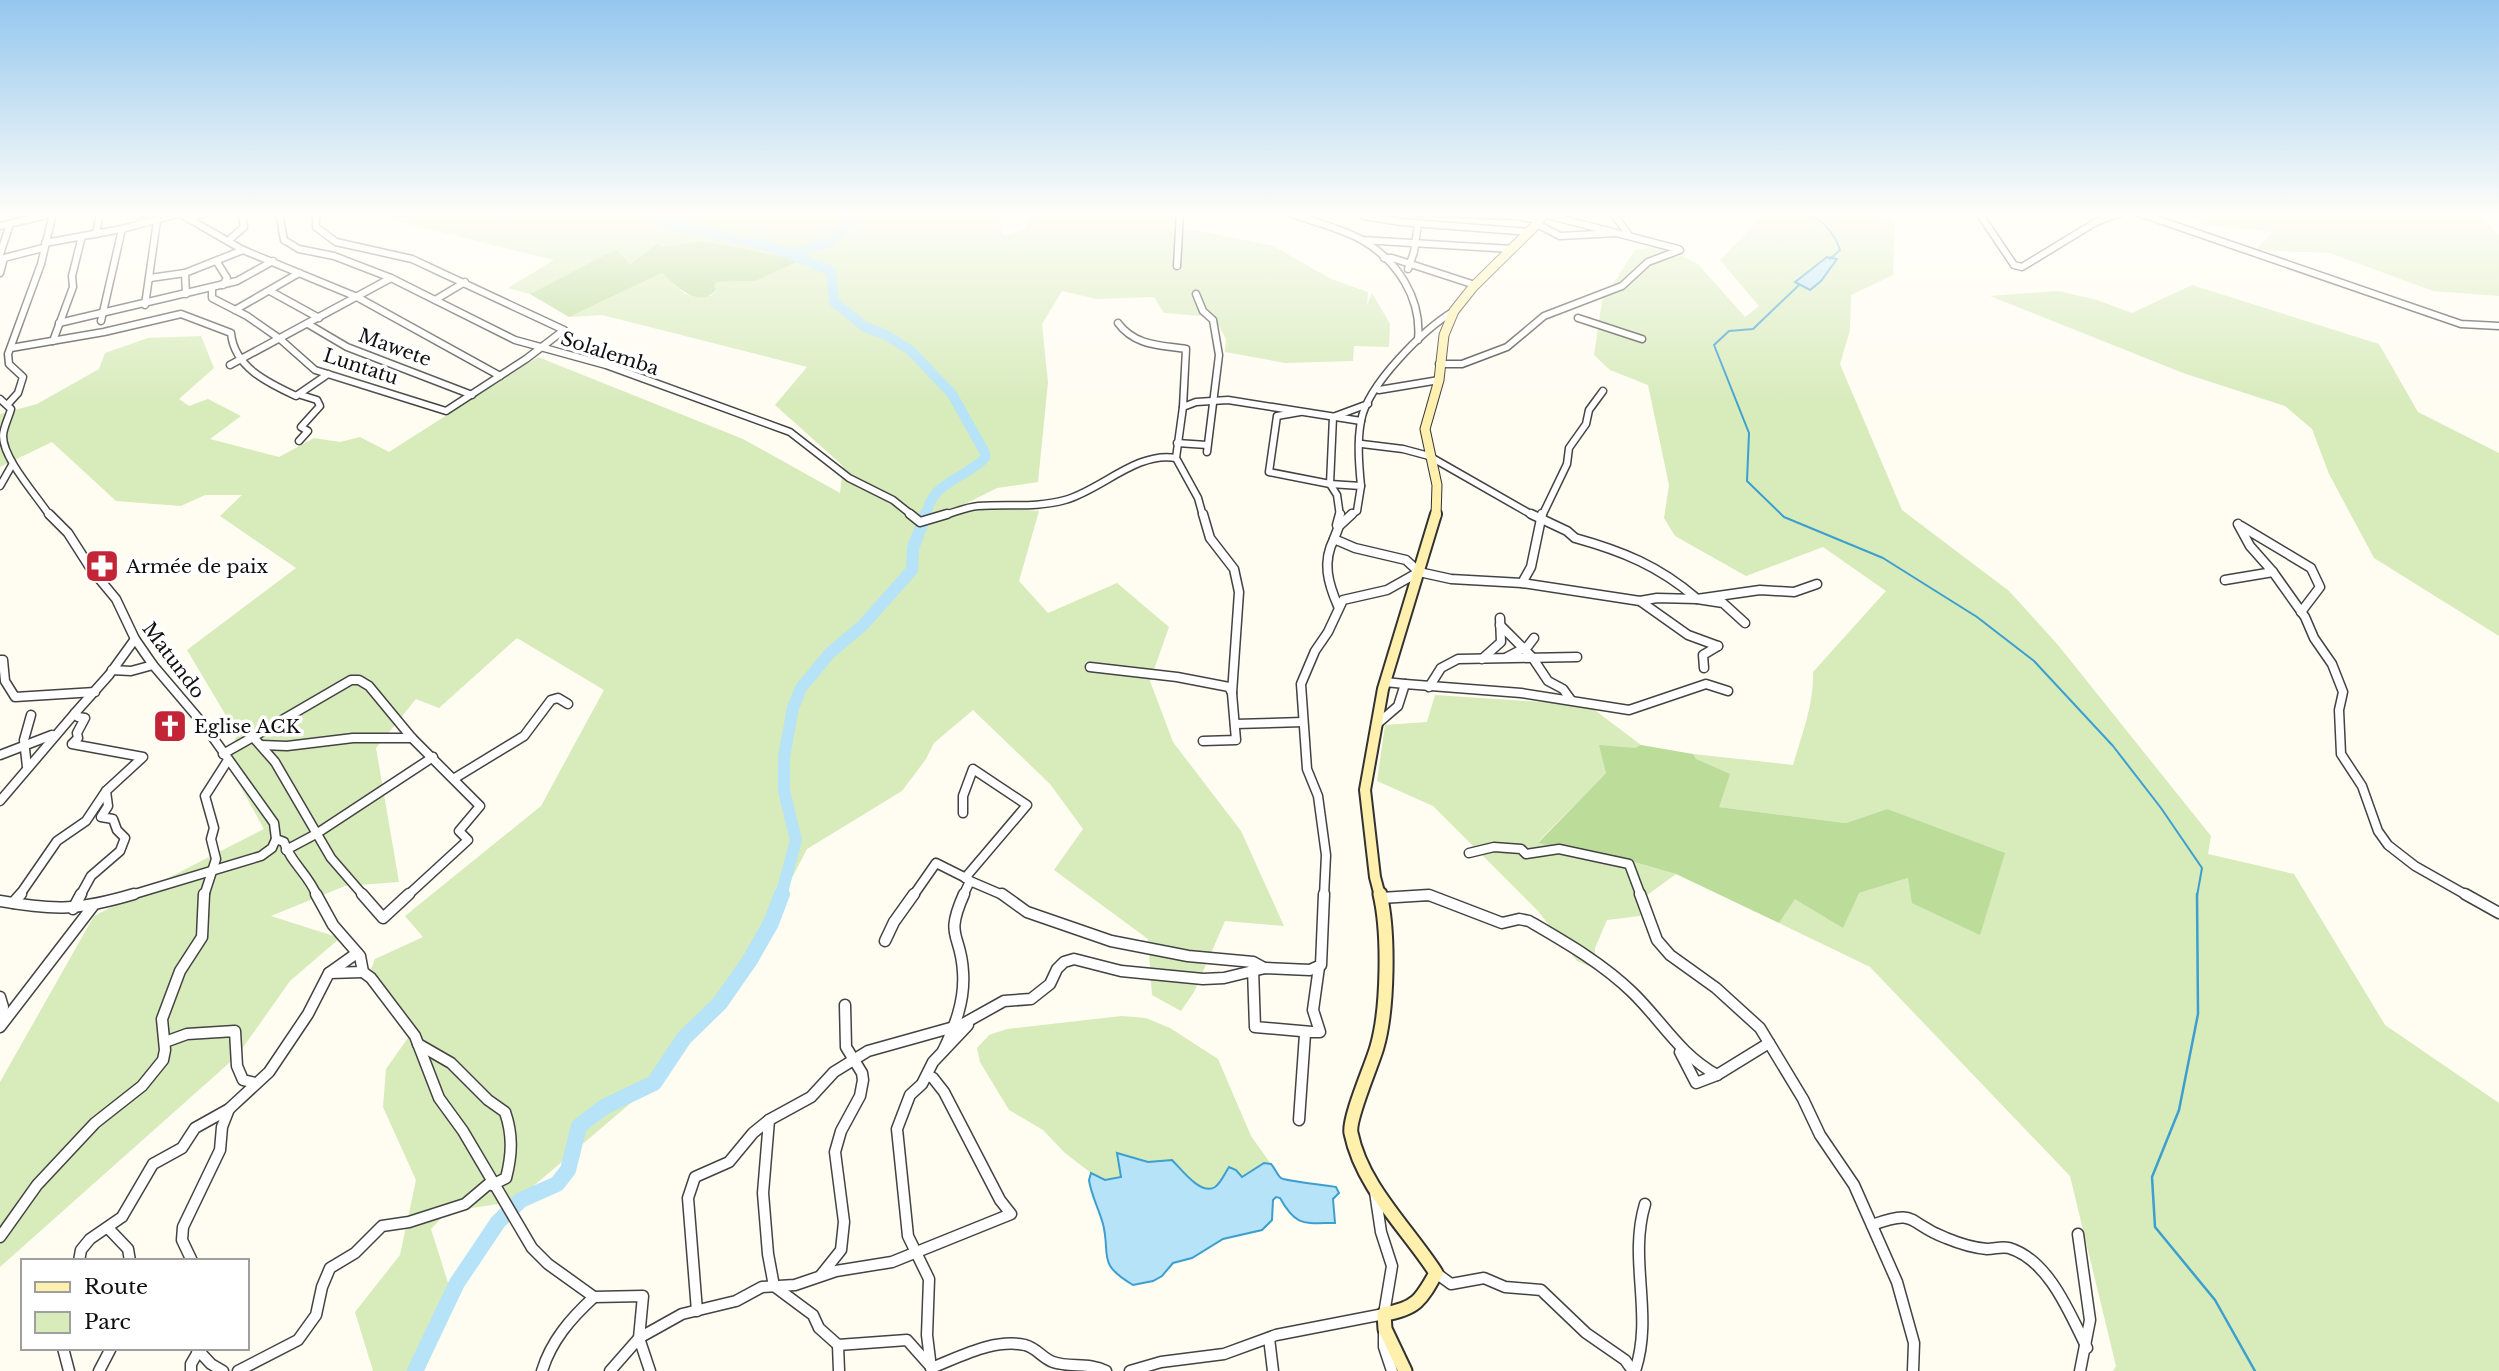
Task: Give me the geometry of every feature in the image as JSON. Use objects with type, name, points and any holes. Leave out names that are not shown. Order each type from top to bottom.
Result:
[{"type":"street","points":[[10,348],[36,277]]},
{"type":"street","points":[[52,341],[73,286],[72,277]]},
{"type":"street","points":[[101,318],[111,277]]},
{"type":"street","points":[[145,305],[150,278],[157,277]]},
{"type":"street","points":[[185,277],[186,294]]},
{"type":"street","points":[[223,285],[226,277]]},
{"type":"street","points":[[59,323],[101,318],[212,289],[244,277]]},
{"type":"street","points":[[235,310],[292,277]]},
{"type":"street","points":[[308,277],[357,298],[500,376]]},
{"type":"street","points":[[454,277],[492,298],[564,330],[472,395]]},
{"type":"street","points":[[1449,277],[1475,285]]},
{"type":"street","points":[[1392,1371],[1384,1347],[1384,1314],[1392,1266],[1381,1232],[1375,1189],[1350,1129],[1378,1044],[1387,976],[1381,898],[1375,877],[1366,800],[1385,682],[1438,508],[1425,429],[1439,380],[1444,335],[1454,311],[1483,277]]},
{"type":"street","points":[[1439,364],[1462,364],[1507,347],[1544,316],[1622,286],[1632,277]]},
{"type":"street","points":[[2326,277],[2461,324],[2499,326]]},
{"type":"street","points":[[230,365],[391,278]]},
{"type":"street","name":"Solalemba","points":[[391,278],[515,340],[606,365],[790,432],[849,478],[893,500],[924,522],[976,506],[1012,506],[1066,500],[1145,462],[1165,456],[1175,458]]},
{"type":"street","points":[[1403,278],[1420,318],[1418,340]]},
{"type":"street","points":[[435,300],[465,282]]},
{"type":"street","name":"Luntatu","points":[[212,289],[212,298],[281,339],[315,370],[447,411],[472,395]]},
{"type":"street","points":[[270,290],[319,318]]},
{"type":"street","points":[[1177,443],[1207,449],[1219,355],[1215,325],[1203,312],[1196,294]]},
{"type":"street","points":[[1379,390],[1403,355],[1443,316],[1454,311]]},
{"type":"street","points":[[10,348],[184,313],[231,333],[230,337],[239,358],[275,387],[296,396],[317,400],[320,406],[301,427],[308,431],[299,441]]},
{"type":"street","points":[[1578,318],[1642,339]]},
{"type":"street","points":[[1118,323],[1122,331],[1143,344],[1186,349],[1183,407],[1175,458],[1198,498],[1210,538],[1236,576],[1239,614],[1233,656],[1232,693],[1236,740],[1203,741]]},
{"type":"street","name":"Mawete","points":[[308,324],[347,347],[472,395]]},
{"type":"street","points":[[0,349],[13,340]]},
{"type":"street","name":"Matundo","points":[[10,348],[7,361],[22,374],[23,380],[18,393],[8,404],[11,415],[3,433],[12,465],[38,496],[49,515],[68,533],[90,569],[116,599],[135,639],[153,665],[204,725],[274,823],[278,832],[276,839],[284,842],[286,850],[319,895],[323,911],[352,951],[357,953]]},
{"type":"street","points":[[301,395],[328,374]]},
{"type":"street","points":[[1336,528],[1357,511],[1361,421],[1371,395],[1379,390],[1439,380]]},
{"type":"street","points":[[1522,583],[1531,567],[1541,521],[1560,472],[1567,464],[1569,447],[1586,424],[1589,410],[1603,391]]},
{"type":"street","points":[[0,398],[8,404]]},
{"type":"street","points":[[1183,407],[1212,401],[1265,403],[1300,412],[1361,421]]},
{"type":"street","points":[[1333,418],[1368,404]]},
{"type":"street","points":[[1300,412],[1277,416],[1269,472],[1330,484],[1360,486]]},
{"type":"street","points":[[1333,418],[1330,484],[1342,512],[1326,557],[1326,572],[1338,607]]},
{"type":"street","points":[[1362,444],[1404,449],[1431,458],[1541,521],[1567,531],[1575,538],[1644,559],[1657,566],[1698,599],[1723,604],[1745,623]]},
{"type":"street","points":[[0,486],[12,465]]},
{"type":"street","points":[[2301,612],[2320,587],[2317,577],[2304,563],[2238,524],[2250,546],[2273,572],[2301,612],[2314,638],[2332,664],[2343,692],[2339,710],[2342,754],[2362,786],[2378,831],[2388,845],[2415,866],[2499,913]]},
{"type":"street","points":[[1334,539],[1355,548],[1406,560],[1419,572],[1451,579],[1522,583],[1640,601],[1657,598],[1698,599],[1760,590],[1794,592],[1816,584]]},
{"type":"street","points":[[1253,970],[1255,1027],[1279,1033],[1320,1032],[1313,1010],[1319,967],[1323,960],[1326,855],[1318,796],[1307,769],[1301,684],[1338,607],[1345,598],[1387,590],[1419,572]]},
{"type":"street","points":[[2225,580],[2273,572]]},
{"type":"street","points":[[1640,601],[1659,613],[1672,626],[1685,630],[1699,642],[1718,646],[1703,655],[1704,668]]},
{"type":"street","points":[[1482,659],[1501,642],[1500,622],[1532,657],[1548,681],[1563,689],[1573,702]]},
{"type":"street","points":[[1504,658],[1523,649],[1534,638]]},
{"type":"street","points":[[0,801],[55,734],[94,692],[135,639]]},
{"type":"street","points":[[1429,687],[1441,668],[1458,659],[1577,657]]},
{"type":"street","points":[[0,660],[3,660],[9,690],[15,696],[94,692]]},
{"type":"street","points":[[112,670],[131,671],[153,665]]},
{"type":"street","points":[[1090,667],[1153,672],[1203,681],[1229,687],[1232,693]]},
{"type":"street","points":[[0,1237],[37,1185],[84,1134],[152,1076],[163,1060],[165,1042],[162,1020],[167,1001],[180,971],[202,937],[203,898],[217,854],[211,839],[214,828],[205,796],[225,757],[253,737],[351,680],[359,680],[369,686],[412,738],[455,778],[480,806],[459,831],[468,840],[383,918],[331,858],[287,780],[253,737]]},
{"type":"street","points":[[1385,682],[1510,692],[1629,710],[1706,684],[1728,691]]},
{"type":"street","points":[[1376,725],[1398,706],[1405,684]]},
{"type":"street","points":[[455,778],[524,736],[551,700],[558,698],[568,704]]},
{"type":"street","points":[[13,903],[37,874],[39,866],[55,843],[86,821],[106,791],[143,757],[72,744],[78,738],[77,733],[85,718],[78,717],[75,713]]},
{"type":"street","points":[[27,767],[29,761],[24,747],[31,715]]},
{"type":"street","points":[[1235,724],[1303,722]]},
{"type":"street","points":[[0,755],[55,734]]},
{"type":"street","points":[[261,745],[287,746],[353,738],[412,738]]},
{"type":"street","points":[[0,901],[46,909],[93,906],[267,853],[286,850],[316,834],[433,758]]},
{"type":"street","points":[[932,1369],[927,1335],[929,1279],[913,1252],[908,1236],[897,1129],[910,1095],[943,1051],[958,1021],[963,972],[952,928],[968,879],[1027,805],[973,769],[963,796],[963,813]]},
{"type":"street","points":[[73,909],[91,876],[116,855],[125,842],[113,819],[102,817],[108,806],[106,791]]},
{"type":"street","points":[[267,853],[276,839]]},
{"type":"street","points":[[1469,853],[1494,847],[1521,849],[1526,854],[1559,849],[1629,864],[1657,940],[1662,947],[1747,1015],[1769,1043],[1820,1135],[1854,1185],[1897,1282],[1913,1343],[1913,1371]]},
{"type":"street","points":[[885,941],[894,922],[936,863],[1003,894],[1027,912],[1111,941],[1188,956],[1253,962],[1265,968]]},
{"type":"street","points":[[1381,898],[1429,895],[1502,923],[1519,919],[1529,922],[1630,990],[1678,1049],[1695,1064],[1717,1074]]},
{"type":"street","points":[[0,1025],[93,906]]},
{"type":"street","points":[[80,1259],[84,1245],[122,1217],[153,1164],[182,1149],[195,1128],[229,1109],[269,1072],[308,1014],[329,973],[357,953],[363,972]]},
{"type":"street","points":[[697,1311],[688,1198],[691,1182],[699,1174],[729,1162],[745,1139],[769,1120],[811,1097],[834,1072],[868,1051],[972,1021],[1004,1002],[1031,999],[1050,984],[1056,969],[1073,959],[1109,969],[1196,979],[1224,978],[1265,968],[1310,970],[1319,967]]},
{"type":"street","points":[[329,973],[363,972],[371,978],[418,1044],[439,1098],[463,1131],[491,1184],[511,1210],[532,1248],[548,1264],[594,1297],[643,1296],[639,1338],[650,1371]]},
{"type":"street","points":[[0,997],[3,1007],[0,1025]]},
{"type":"street","points":[[819,1277],[841,1251],[844,1231],[835,1152],[838,1138],[853,1109],[864,1076],[848,1053],[843,1032],[845,1005]]},
{"type":"street","points":[[943,1051],[972,1021]]},
{"type":"street","points":[[165,1042],[187,1034],[235,1031],[239,1072],[243,1080],[255,1083]]},
{"type":"street","points":[[1299,1120],[1305,1034]]},
{"type":"street","points":[[1678,1049],[1696,1083],[1717,1074],[1769,1043]]},
{"type":"street","points":[[238,1371],[298,1340],[316,1315],[322,1287],[330,1268],[355,1253],[382,1226],[409,1222],[465,1204],[491,1184],[506,1178],[512,1141],[505,1112],[495,1109],[485,1095],[449,1061],[418,1044]]},
{"type":"street","points":[[610,1371],[639,1338],[682,1314],[736,1301],[762,1287],[796,1285],[853,1267],[892,1262],[913,1252],[950,1241],[1011,1214],[1000,1200],[944,1092],[927,1075]]},
{"type":"street","points":[[191,1259],[182,1240],[183,1227],[220,1150],[222,1127],[229,1109]]},
{"type":"street","points":[[769,1120],[764,1193],[768,1254],[775,1286],[807,1310],[819,1328],[838,1345],[907,1340],[932,1369]]},
{"type":"street","points":[[1375,1189],[1436,1273],[1451,1284],[1484,1278],[1506,1287],[1541,1290],[1586,1333],[1625,1360],[1634,1371]]},
{"type":"street","points":[[1634,1371],[1646,1337],[1636,1238],[1638,1220],[1645,1204]]},
{"type":"street","points":[[1872,1225],[1900,1215],[1948,1238],[1986,1248],[2005,1247],[2016,1251],[2042,1270],[2070,1314],[2087,1348]]},
{"type":"street","points":[[108,1228],[128,1249],[130,1259]]},
{"type":"street","points":[[2078,1234],[2090,1320],[2087,1348],[2080,1371]]},
{"type":"street","points":[[1130,1371],[1146,1369],[1161,1362],[1224,1354],[1269,1338],[1342,1324],[1365,1316],[1408,1311],[1423,1296],[1436,1273]]},
{"type":"street","points":[[542,1371],[555,1340],[594,1297]]},
{"type":"street","points":[[1385,1329],[1405,1371]]},
{"type":"street","points":[[1269,1338],[1273,1371]]},
{"type":"street","points":[[932,1369],[987,1347],[1007,1343],[1037,1349],[1051,1362],[1099,1366],[1106,1371]]},
{"type":"street","points":[[838,1345],[839,1371]]},
{"type":"street","points":[[64,1350],[69,1371]]},
{"type":"street","points":[[99,1371],[110,1350]]},
{"type":"street","points":[[191,1371],[197,1350],[223,1371]]},
{"type":"green space","points":[[526,277],[563,277],[530,294],[508,288]]},
{"type":"green space","points":[[563,277],[654,277],[569,317],[530,294]]},
{"type":"green space","points":[[654,277],[666,277],[685,294],[711,296],[716,291],[714,286],[717,282],[755,281],[764,277],[1327,277],[1368,292],[1367,305],[1372,293],[1390,324],[1389,347],[1354,346],[1353,361],[1285,363],[1225,352],[1226,339],[1214,317],[1164,313],[1154,297],[1097,299],[1062,291],[1042,324],[1048,382],[1038,482],[997,488],[961,506],[1039,511],[1019,581],[1048,613],[1117,583],[1169,627],[1150,681],[1173,742],[1241,831],[1284,926],[1225,921],[1194,992],[1181,1011],[1152,995],[1148,939],[1054,870],[1083,829],[1050,784],[973,710],[934,743],[926,759],[902,791],[807,849],[756,947],[667,1072],[516,1201],[447,1212],[431,1229],[455,1305],[424,1371],[373,1371],[355,1312],[400,1255],[416,1180],[383,1107],[386,1069],[415,1028],[371,969],[375,959],[423,937],[405,916],[541,806],[604,690],[517,638],[439,708],[416,699],[376,748],[399,882],[345,886],[271,916],[340,938],[290,981],[237,1056],[0,1267],[0,1082],[94,916],[264,829],[228,764],[237,734],[187,650],[296,568],[220,516],[242,495],[205,495],[181,506],[116,501],[52,442],[0,467],[0,414],[37,404],[99,369],[105,353],[148,338],[201,336],[214,368],[179,399],[189,406],[208,399],[241,416],[210,439],[279,457],[314,438],[340,442],[360,437],[389,452],[538,357],[743,439],[840,493],[843,466],[775,405],[807,367],[602,315],[569,317]]},
{"type":"green space","points":[[666,277],[764,277],[755,281],[717,282],[714,286],[716,290],[709,296],[702,297],[688,294]]},
{"type":"green space","points":[[1618,277],[1710,277],[1745,317],[1759,306],[1734,277],[1889,277],[1851,295],[1850,330],[1840,364],[1902,510],[2009,591],[2058,645],[2211,836],[2208,854],[2294,874],[2385,1025],[2499,1103],[2499,1371],[2113,1371],[2116,1366],[2070,1176],[1870,967],[1779,923],[1795,898],[1859,893],[1908,878],[1979,934],[1887,809],[1846,823],[1719,807],[1693,754],[1793,765],[1809,707],[1813,672],[1886,591],[1823,547],[1746,576],[1675,536],[1664,518],[1669,485],[1648,385],[1610,370],[1594,355],[1602,301]]},
{"type":"green space","points":[[2395,277],[2499,277],[2499,296],[2433,291]]},
{"type":"green space","points":[[2192,285],[2379,344],[2418,412],[2499,453],[2499,636],[2374,558],[2329,474],[2312,429],[2285,406],[2183,373],[1990,296],[2059,291],[2097,300],[2132,313]]},
{"type":"green space","points":[[1435,695],[1588,705],[1641,745],[1606,773],[1538,842],[1634,862],[1676,874],[1646,896],[1640,916],[1607,920],[1595,948],[1595,959],[1589,966],[1577,961],[1538,911],[1433,806],[1377,781],[1385,725],[1427,722]]},
{"type":"green space","points":[[1599,745],[1635,748],[1641,745],[1693,754],[1696,759],[1730,774],[1719,807],[1846,823],[1887,809],[2005,853],[1980,935],[1912,903],[1908,878],[1859,893],[1843,928],[1795,899],[1779,923],[1676,874],[1634,862],[1538,843],[1606,773]]},
{"type":"green space","points":[[1122,1016],[1146,1018],[1170,1028],[1218,1059],[1251,1136],[1271,1164],[1264,1163],[1242,1178],[1225,1173],[1218,1183],[1205,1188],[1191,1180],[1172,1160],[1148,1162],[1117,1153],[1122,1177],[1105,1180],[1065,1153],[1043,1130],[1009,1110],[980,1062],[977,1048],[989,1035],[1007,1029]]},
{"type":"water","points":[[1801,277],[1824,277],[1810,290],[1795,282]]},
{"type":"water","points":[[1117,1153],[1148,1162],[1172,1160],[1198,1185],[1210,1189],[1219,1183],[1229,1167],[1242,1177],[1264,1163],[1271,1164],[1284,1179],[1336,1187],[1339,1193],[1333,1199],[1335,1223],[1308,1223],[1296,1219],[1280,1198],[1276,1197],[1273,1200],[1272,1220],[1262,1230],[1223,1239],[1192,1258],[1173,1263],[1162,1276],[1153,1281],[1133,1285],[1109,1264],[1103,1224],[1089,1180],[1091,1173],[1105,1180],[1121,1177]]},
{"type":"waterway","points":[[832,277],[834,302],[865,327],[886,335],[910,350],[952,394],[985,453],[985,458],[949,482],[934,496],[926,516]]},
{"type":"waterway","points":[[1799,285],[1753,329],[1729,331],[1714,345],[1749,433],[1747,481],[1784,517],[1883,558],[1977,617],[2034,661],[2113,746],[2161,808],[2202,868],[2197,896]]},
{"type":"waterway","points":[[781,896],[796,840],[784,791],[784,757],[793,708],[801,688],[830,653],[863,625],[912,570],[913,548],[926,514]]},
{"type":"waterway","points":[[415,1371],[457,1283],[498,1222],[521,1200],[557,1184],[568,1170],[579,1126],[604,1107],[654,1083],[684,1038],[720,1003],[750,960],[771,923],[782,894]]},
{"type":"waterway","points":[[2197,896],[2198,1014],[2179,1110],[2152,1177],[2155,1227],[2215,1300],[2255,1371]]},
{"type":"place","name":"Armée de paix","points":[[102,566]]},
{"type":"place","name":"Eglise ACK","points":[[170,726]]}]
